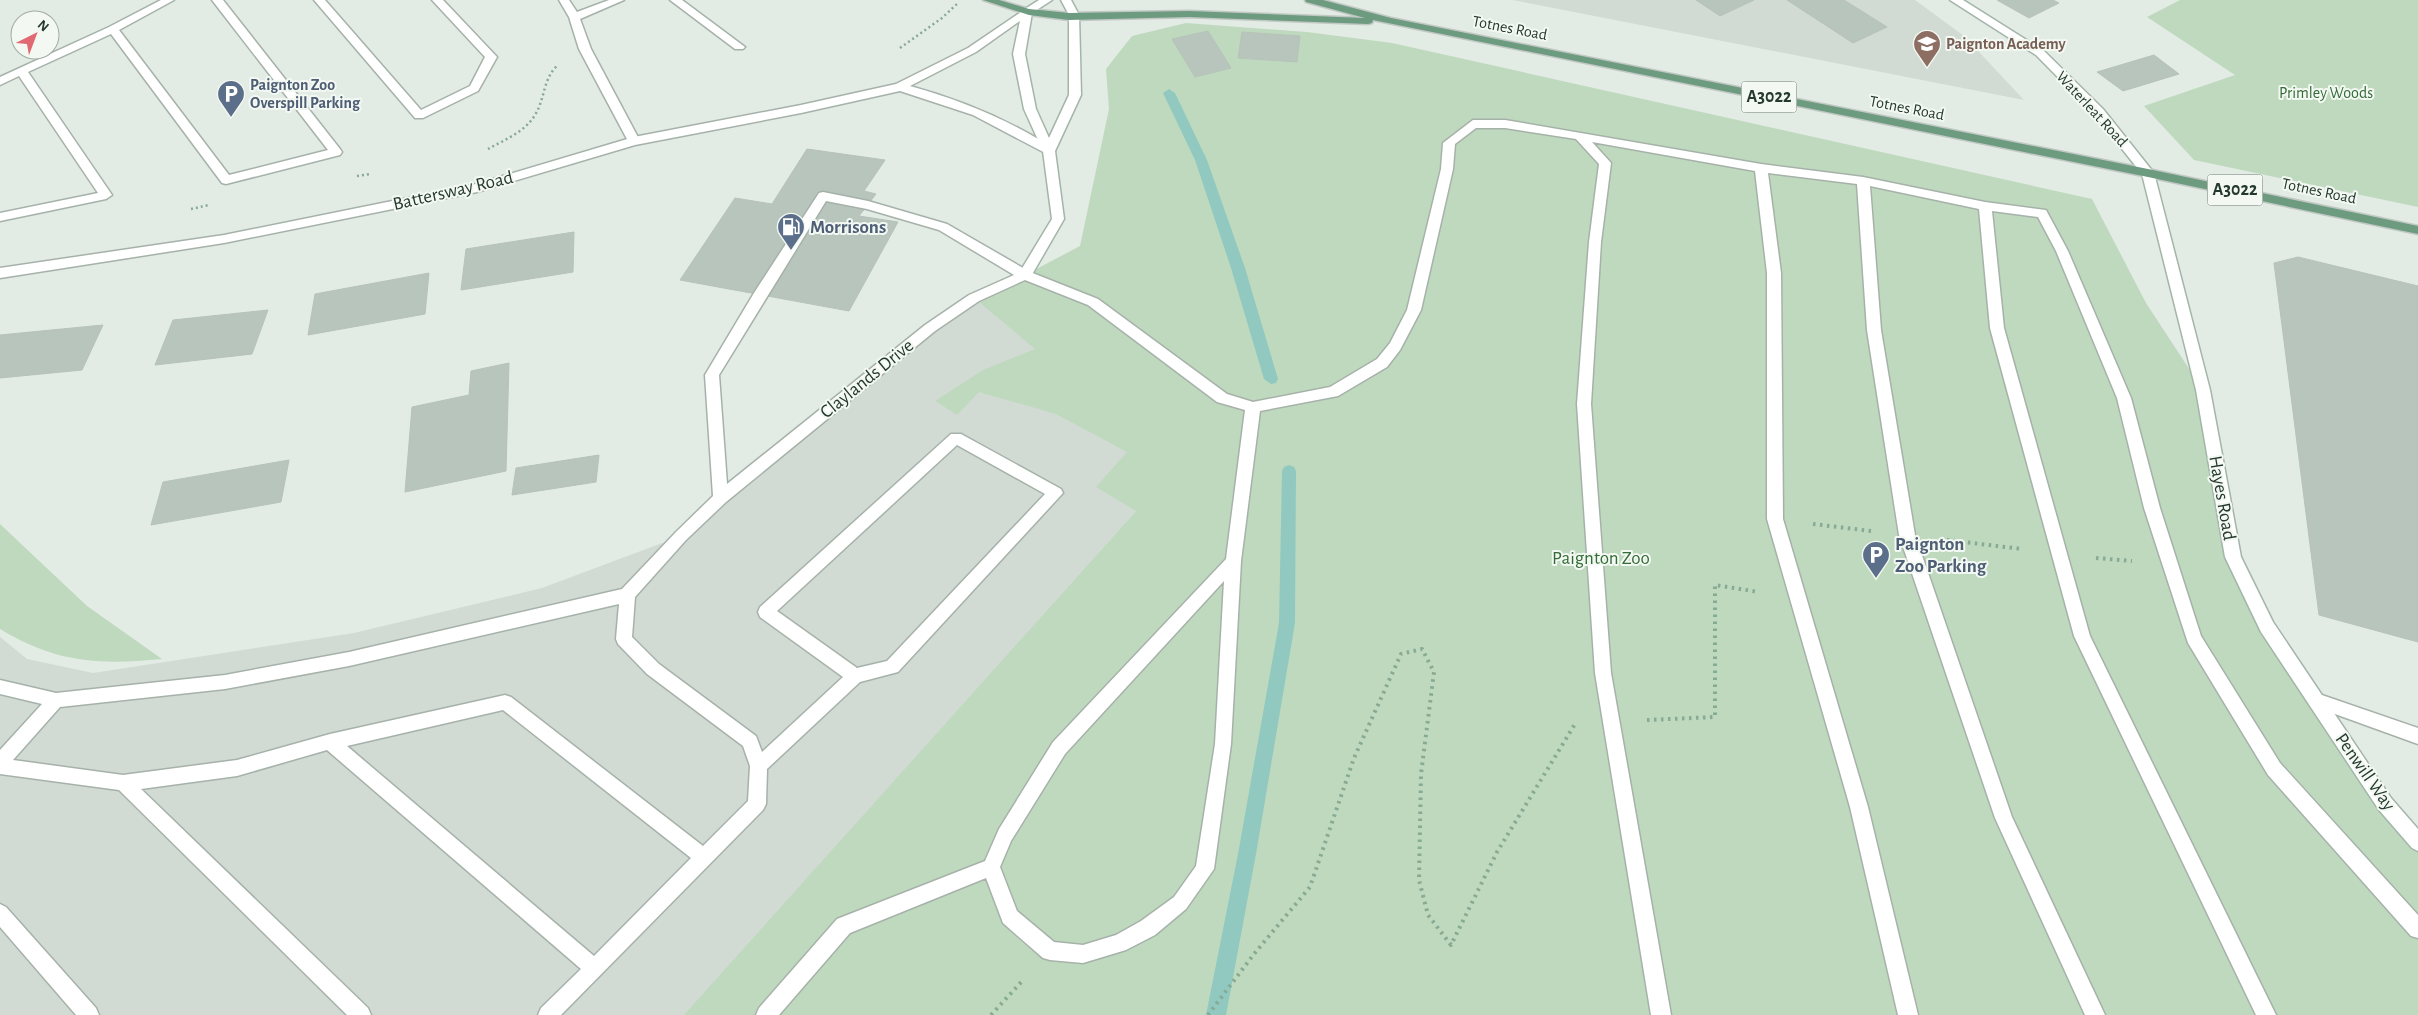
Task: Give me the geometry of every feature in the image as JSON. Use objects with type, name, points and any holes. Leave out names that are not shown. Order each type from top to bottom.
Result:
[{"type":"main road","name":"Totnes Road","points":[[988,0],[1027,12],[1108,17],[1188,14],[1318,21],[1390,21]]},
{"type":"main road","name":"Totnes Road","points":[[1310,0],[1390,21],[2148,173],[2418,230]]},
{"type":"street","points":[[0,81],[112,29],[169,0]]},
{"type":"street","points":[[112,29],[226,180],[336,152],[217,0]]},
{"type":"street","points":[[319,0],[420,115],[474,88],[491,57],[438,0]]},
{"type":"street","points":[[564,0],[574,17],[585,49],[634,140]]},
{"type":"street","points":[[574,17],[618,0]]},
{"type":"street","points":[[675,0],[739,47]]},
{"type":"street","name":"Battersway Road","points":[[0,273],[224,239],[477,188],[634,140],[801,109],[900,87],[972,50],[1047,0]]},
{"type":"street","points":[[1050,151],[1075,95],[1074,15],[1066,0]]},
{"type":"street","name":"Waterleat Road","points":[[1955,0],[2040,53],[2099,112],[2148,173]]},
{"type":"street","points":[[1025,275],[1058,219],[1050,151],[1030,108],[1020,54],[1027,12]]},
{"type":"street","points":[[0,217],[106,195],[22,72]]},
{"type":"street","name":"Battersway Road","points":[[900,87],[942,97],[992,117],[1020,131],[1050,151]]},
{"type":"street","points":[[721,498],[712,375],[759,296],[823,196],[868,205],[943,227],[1025,275],[1092,302],[1222,398],[1254,407],[1333,392],[1382,363],[1395,346],[1414,310],[1447,169],[1449,143],[1473,124],[1505,124],[1761,168],[1863,181],[1985,206],[2042,213],[2062,251],[2124,398],[2152,508],[2194,638],[2274,769],[2418,929]]},
{"type":"street","points":[[1580,136],[1604,163],[1595,242],[1584,404],[1603,674],[1661,1015]]},
{"type":"street","points":[[1761,168],[1774,273],[1775,519],[1800,599],[1859,807],[1908,1015]]},
{"type":"street","name":"Hayes Road","points":[[2148,173],[2204,390],[2232,558],[2267,627],[2316,700]]},
{"type":"street","points":[[1863,181],[1874,330],[1907,536],[2004,818],[2095,1015]]},
{"type":"street","points":[[1985,206],[1997,328],[2082,636],[2266,1015]]},
{"type":"street","name":"Claylands Drive","points":[[627,595],[681,536],[721,498],[930,328],[974,298],[1025,275]]},
{"type":"street","points":[[990,867],[1010,917],[1050,951],[1083,954],[1119,943],[1148,928],[1180,903],[1205,869],[1223,744],[1233,561],[1254,407]]},
{"type":"street","points":[[759,766],[855,676],[892,667],[1056,493],[956,438],[766,612],[855,676]]},
{"type":"street","points":[[766,1015],[844,926],[990,867],[1005,835],[1058,748],[1233,561]]},
{"type":"street","points":[[0,688],[56,700],[225,682],[349,659],[627,595],[624,639],[653,669],[750,741],[759,766],[757,804],[548,1015]]},
{"type":"street","points":[[0,762],[56,700]]},
{"type":"street","points":[[2316,700],[2418,736]]},
{"type":"street","name":"Penwill Way","points":[[2316,700],[2385,804],[2418,842]]},
{"type":"street","points":[[0,766],[123,783],[237,768],[330,742],[505,702],[704,857]]},
{"type":"street","points":[[330,742],[594,968]]},
{"type":"street","points":[[123,783],[361,1015]]},
{"type":"street","points":[[0,913],[89,1015]]},
{"type":"path","points":[[897,50],[942,18],[962,0]]},
{"type":"path","points":[[1775,519],[2170,566]]},
{"type":"path","points":[[1208,1015],[1254,954],[1310,887],[1354,758],[1402,654],[1422,649],[1434,672],[1421,774],[1419,880],[1428,915],[1451,945],[1497,852],[1560,751],[1603,674],[1647,720],[1714,717],[1716,585],[1800,599]]},
{"type":"path","points":[[991,1015],[1050,951]]},
{"type":"shaded area","name":"Paignton Academy","points":[[1513,0],[1915,0],[1964,36],[2024,100]]},
{"type":"shaded area","points":[[974,298],[1156,448],[1136,511],[685,1015],[0,1015],[0,637],[27,659],[93,673],[354,633],[542,588],[681,536]]},
{"type":"green space","name":"Primley Woods","points":[[2180,0],[2418,0],[2418,207],[2194,160],[2144,106],[2235,75],[2147,17]]},
{"type":"green space","name":"Paignton Zoo","points":[[1186,23],[1307,32],[1392,43],[2092,199],[2146,303],[2203,390],[2233,557],[2267,627],[2418,842],[2418,1015],[684,1015],[1136,511],[1096,487],[1127,452],[1056,414],[979,392],[957,415],[935,401],[983,370],[1035,349],[974,298],[1025,275],[1080,246],[1109,109],[1106,69],[1132,36]]},
{"type":"green space","points":[[0,524],[87,606],[162,659],[118,662],[78,659],[40,649],[0,629]]},
{"type":"building","points":[[1696,0],[1754,0],[1720,16]]},
{"type":"building","points":[[1787,0],[1844,0],[1887,27],[1853,43]]},
{"type":"building","points":[[1997,0],[2053,0],[2059,3],[2029,18]]},
{"type":"building","points":[[1208,31],[1231,68],[1195,77],[1172,39]]},
{"type":"building","points":[[1242,32],[1300,36],[1297,62],[1238,58]]},
{"type":"building","points":[[2154,55],[2179,74],[2123,91],[2097,72]]},
{"type":"building","name":"Morrisons","points":[[807,149],[885,160],[864,191],[876,194],[859,216],[898,222],[849,311],[680,280],[735,198],[772,204]]},
{"type":"building","points":[[574,232],[573,272],[461,290],[466,249]]},
{"type":"building","points":[[2298,257],[2418,286],[2418,642],[2319,615],[2274,263]]},
{"type":"building","points":[[429,273],[425,314],[308,335],[315,294]]},
{"type":"building","points":[[268,310],[252,354],[155,365],[173,320]]},
{"type":"building","points":[[103,325],[82,370],[0,378],[0,335]]},
{"type":"building","points":[[509,363],[506,471],[405,492],[412,407],[469,395],[471,371]]},
{"type":"building","points":[[599,455],[596,482],[512,495],[516,468]]},
{"type":"building","points":[[289,460],[281,502],[151,525],[163,482]]},
{"type":"waterway","points":[[1169,93],[1201,160],[1238,268],[1271,379]]},
{"type":"waterway","points":[[1216,1015],[1247,854],[1287,623],[1289,471]]},
{"type":"place","name":"Paignton Academy","points":[[1927,68]]},
{"type":"place","name":"Paignton Zoo Overspill Parking","points":[[231,118]]},
{"type":"place","name":"Morrisons","points":[[791,251]]},
{"type":"place","name":"Paignton Zoo Parking","points":[[1876,579]]}]
